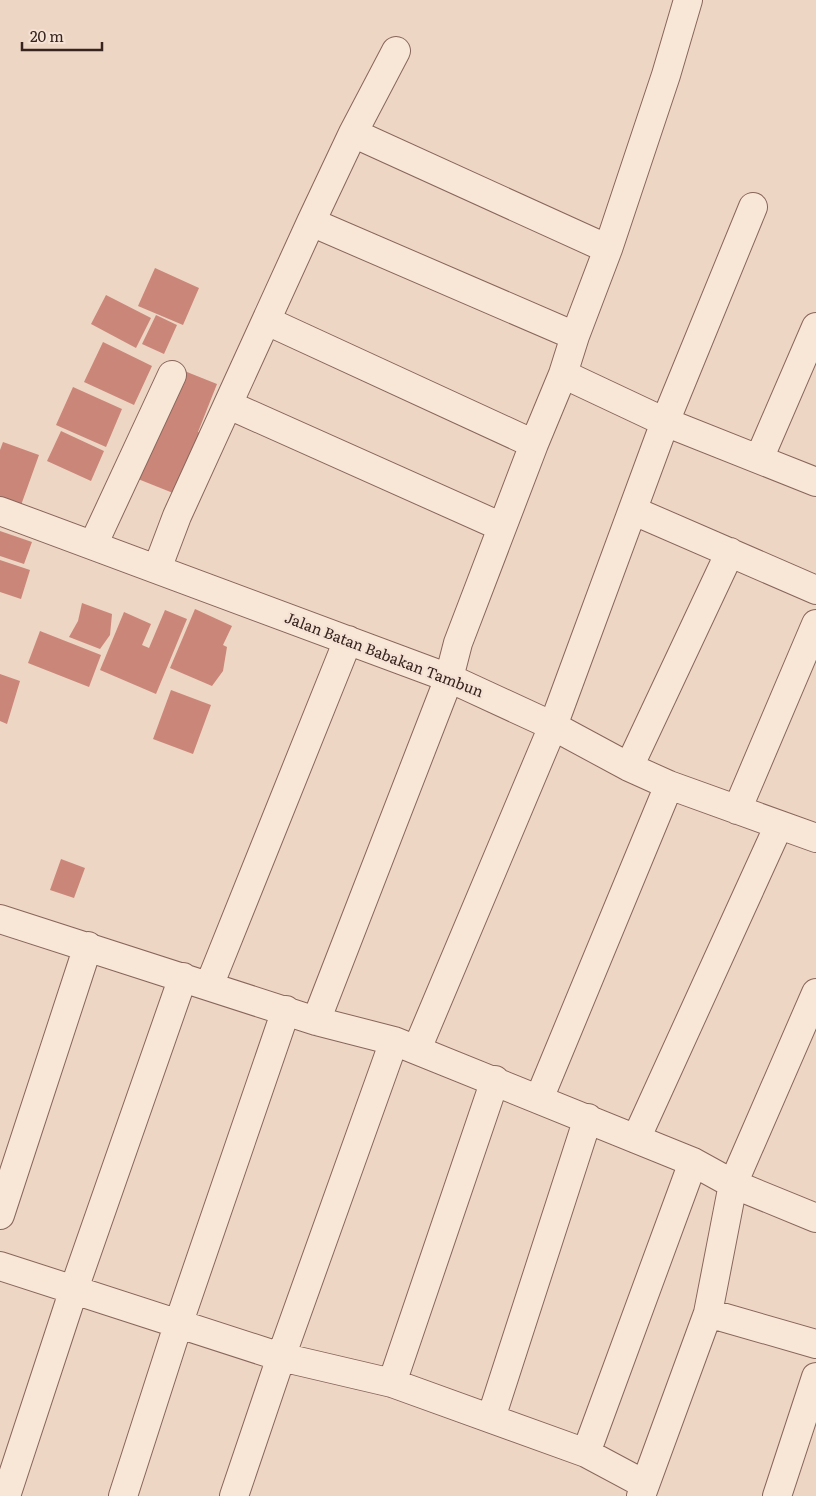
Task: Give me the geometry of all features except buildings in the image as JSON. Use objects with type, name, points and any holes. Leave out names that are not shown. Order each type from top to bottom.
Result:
[{"type":"street","points":[[316,1021],[448,678],[458,643],[502,527],[563,374],[575,336],[608,249],[663,84],[688,0]]},
{"type":"street","points":[[157,568],[177,516],[311,222],[353,133],[396,51]]},
{"type":"street","points":[[353,133],[608,249]]},
{"type":"street","points":[[234,1496],[281,1357],[406,1045],[553,726],[666,422],[753,207]]},
{"type":"street","points":[[311,222],[575,336]]},
{"type":"street","points":[[266,322],[534,444]]},
{"type":"street","points":[[759,459],[816,326]]},
{"type":"street","points":[[563,374],[666,422],[816,482]]},
{"type":"street","points":[[93,545],[172,375]]},
{"type":"street","points":[[229,405],[502,527]]},
{"type":"street","name":"Jalan Batan Babakan Tambun","points":[[0,511],[448,678],[553,726],[670,785],[816,838]]},
{"type":"street","points":[[634,511],[816,590]]},
{"type":"street","points":[[629,766],[730,552]]},
{"type":"street","points":[[737,810],[816,624]]},
{"type":"street","points":[[209,986],[348,640]]},
{"type":"street","points":[[539,1099],[670,785]]},
{"type":"street","points":[[636,1139],[779,825]]},
{"type":"street","points":[[0,919],[316,1021],[406,1045],[693,1162],[734,1184],[816,1218]]},
{"type":"street","points":[[0,1215],[88,946]]},
{"type":"street","points":[[6,1496],[74,1289],[183,977]]},
{"type":"street","points":[[0,1266],[281,1357],[392,1383],[586,1453],[642,1490],[708,1313],[734,1184],[816,993]]},
{"type":"street","points":[[123,1496],[178,1325],[286,1010]]},
{"type":"street","points":[[392,1383],[494,1080]]},
{"type":"street","points":[[490,1418],[588,1118]]},
{"type":"street","points":[[586,1453],[693,1162]]},
{"type":"street","points":[[708,1313],[816,1344]]},
{"type":"street","points":[[777,1496],[816,1376]]}]
